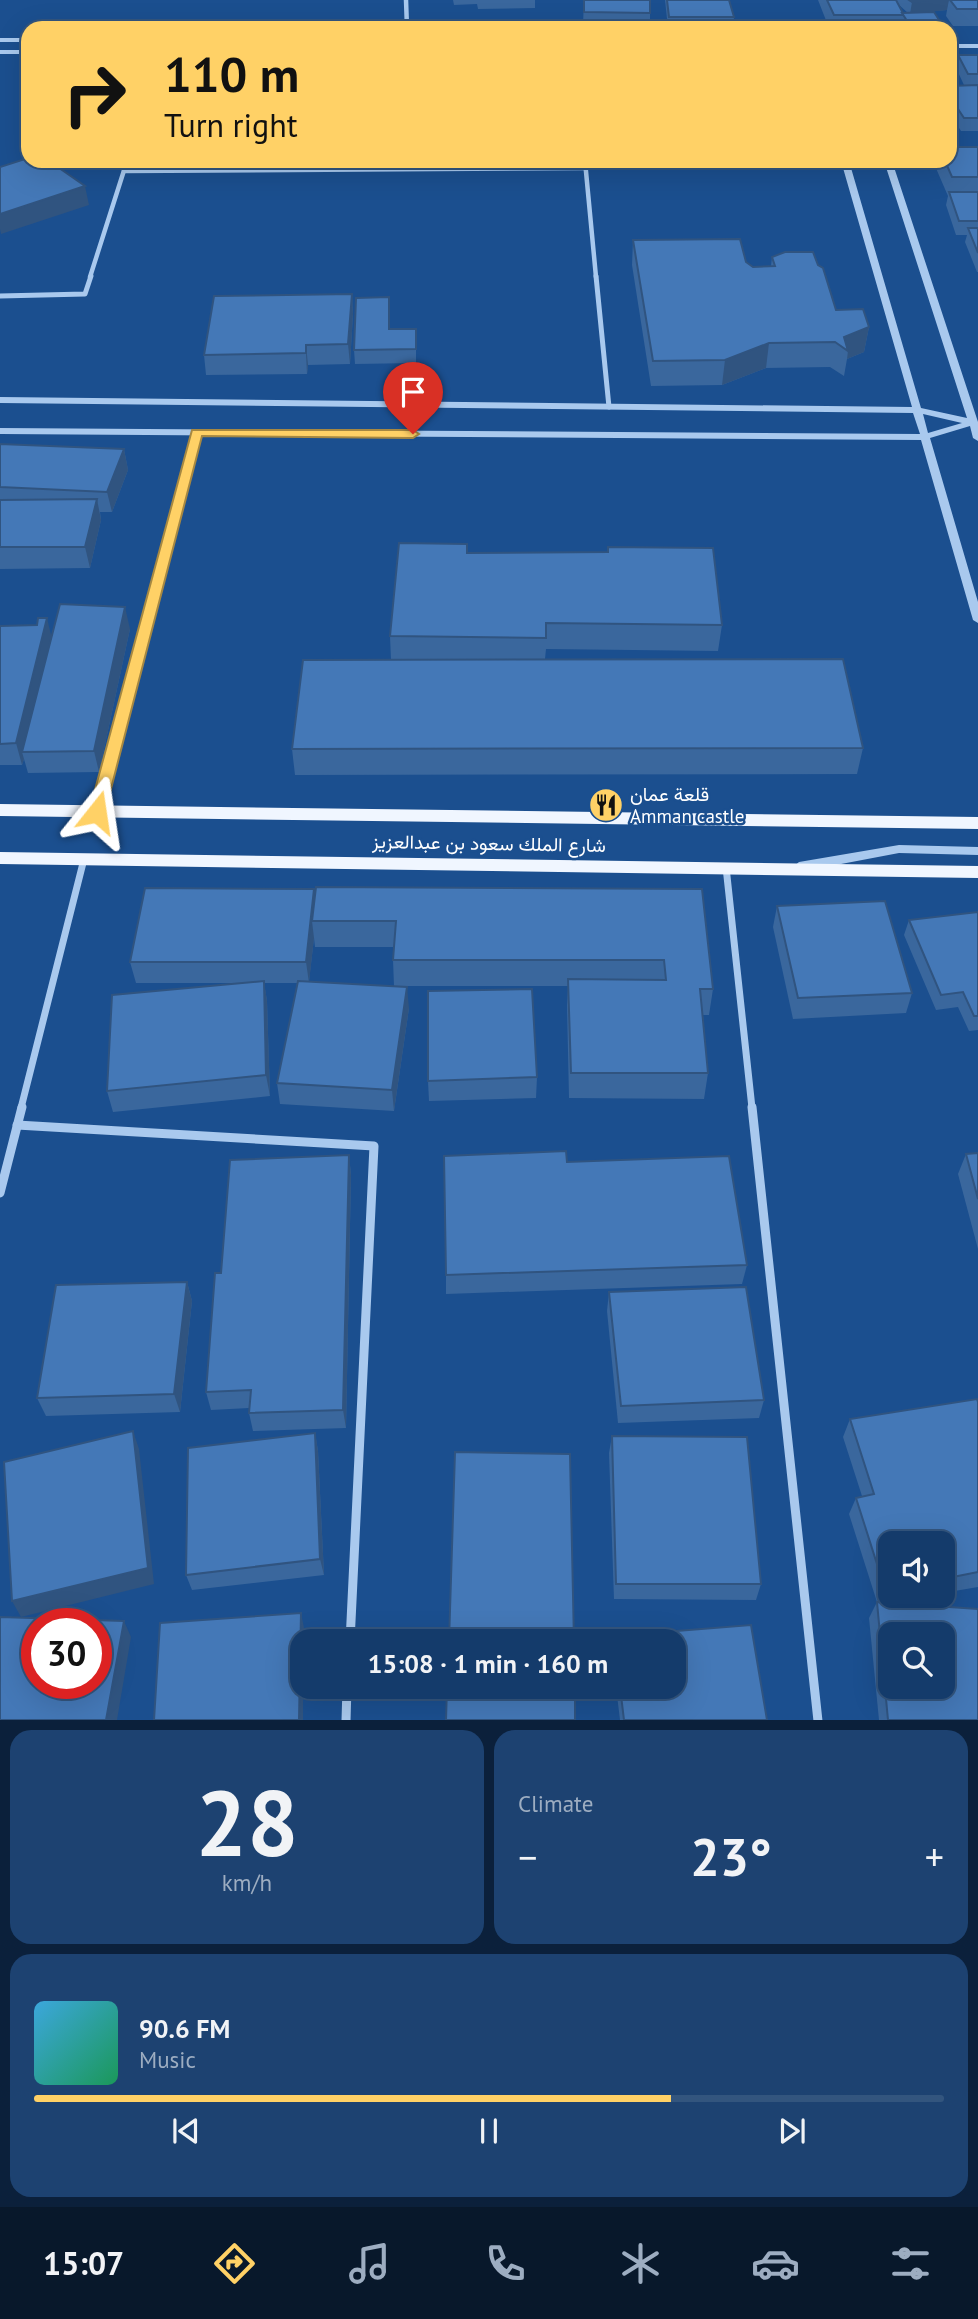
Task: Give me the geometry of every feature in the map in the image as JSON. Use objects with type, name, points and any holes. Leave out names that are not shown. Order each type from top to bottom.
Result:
[{"type":"main road","name":"شارع الملك سعود بن عبدالعزيز","points":[[0,810],[978,823]]},
{"type":"main road","name":"شارع الملك سعود بن عبدالعزيز","points":[[0,858],[978,872]]},
{"type":"street","points":[[406,0],[407,21]]},
{"type":"street","points":[[0,40],[21,40]]},
{"type":"street","points":[[957,46],[978,46]]},
{"type":"street","points":[[0,52],[21,52]]},
{"type":"street","points":[[957,58],[978,58]]},
{"type":"street","points":[[0,296],[85,294],[125,168]]},
{"type":"street","points":[[124,171],[322,168]]},
{"type":"street","points":[[585,168],[609,407]]},
{"type":"street","points":[[847,168],[978,620]]},
{"type":"street","points":[[890,168],[978,438]]},
{"type":"street","points":[[0,400],[918,410],[973,422]]},
{"type":"street","points":[[0,431],[925,437],[973,422]]},
{"type":"street","points":[[97,812],[197,433]]},
{"type":"street","points":[[792,868],[898,849],[978,850]]},
{"type":"street","points":[[0,1193],[84,859]]},
{"type":"street","points":[[726,867],[818,1720]]},
{"type":"street","points":[[17,1125],[374,1146],[351,1629]]},
{"type":"street","points":[[346,1720],[347,1699]]},
{"type":"building","points":[[584,0],[650,0],[650,13],[584,12]]},
{"type":"building","points":[[667,0],[729,0],[734,17],[669,17]]},
{"type":"building","points":[[827,0],[896,0],[904,15],[834,15]]},
{"type":"building","points":[[950,0],[978,0],[978,9],[957,9]]},
{"type":"building","points":[[934,12],[940,21],[907,21],[902,13]]},
{"type":"building","points":[[958,55],[978,55],[978,74],[968,74]]},
{"type":"building","points":[[978,85],[978,118],[964,118],[957,108],[957,86]]},
{"type":"building","points":[[957,147],[978,147],[978,177],[952,177],[948,168],[957,168]]},
{"type":"building","points":[[21,160],[21,168],[59,168],[85,186],[0,214],[0,167]]},
{"type":"building","points":[[949,192],[978,192],[978,221],[959,221]]},
{"type":"building","points":[[968,228],[978,228],[978,253]]},
{"type":"building","points":[[740,239],[746,262],[753,267],[775,266],[772,257],[785,252],[813,252],[818,265],[823,268],[836,310],[863,309],[869,327],[844,337],[848,351],[835,342],[769,343],[725,360],[653,361],[633,240]]},
{"type":"building","points":[[352,294],[348,344],[306,345],[306,353],[204,355],[214,296]]},
{"type":"building","points":[[389,297],[389,329],[416,329],[416,349],[354,350],[356,298]]},
{"type":"building","points":[[0,444],[124,449],[107,492],[0,487]]},
{"type":"building","points":[[97,499],[85,547],[0,547],[0,500]]},
{"type":"building","points":[[399,543],[467,544],[467,553],[608,552],[608,547],[713,548],[722,625],[546,623],[546,638],[390,636]]},
{"type":"building","points":[[60,604],[125,607],[94,751],[22,752]]},
{"type":"building","points":[[38,618],[47,618],[16,743],[0,744],[0,626],[37,625]]},
{"type":"building","points":[[843,659],[863,748],[292,749],[303,660]]},
{"type":"building","points":[[316,887],[702,889],[713,989],[700,989],[708,1073],[571,1073],[568,979],[666,980],[664,960],[393,960],[396,921],[312,921]]},
{"type":"building","points":[[145,888],[314,889],[306,962],[130,962]]},
{"type":"building","points":[[885,901],[912,993],[798,998],[777,906]]},
{"type":"building","points":[[978,912],[978,1016],[974,1016],[963,992],[941,995],[909,920]]},
{"type":"building","points":[[264,981],[266,1075],[107,1091],[112,995]]},
{"type":"building","points":[[298,981],[407,987],[392,1090],[277,1083]]},
{"type":"building","points":[[532,989],[537,1077],[428,1081],[428,991]]},
{"type":"building","points":[[566,1151],[567,1162],[729,1156],[747,1265],[446,1275],[444,1156]]},
{"type":"building","points":[[978,1153],[978,1199],[966,1154]]},
{"type":"building","points":[[349,1155],[343,1410],[249,1413],[251,1390],[206,1392],[215,1273],[221,1273],[230,1160]]},
{"type":"building","points":[[187,1282],[174,1394],[37,1398],[56,1285]]},
{"type":"building","points":[[746,1287],[764,1400],[621,1406],[609,1292]]},
{"type":"building","points":[[977,1399],[978,1572],[955,1577],[955,1531],[878,1531],[878,1567],[856,1498],[874,1494],[850,1419]]},
{"type":"building","points":[[133,1431],[148,1568],[12,1601],[4,1462]]},
{"type":"building","points":[[315,1433],[320,1559],[186,1575],[188,1448]]},
{"type":"building","points":[[612,1436],[747,1437],[761,1584],[616,1584]]},
{"type":"building","points":[[455,1452],[570,1454],[574,1629],[449,1629]]},
{"type":"building","points":[[877,1602],[878,1608],[978,1609],[978,1720],[888,1720],[886,1699],[955,1699],[955,1622],[879,1622]]},
{"type":"building","points":[[301,1613],[301,1629],[290,1629],[290,1699],[299,1699],[299,1720],[154,1720],[160,1623]]},
{"type":"building","points":[[0,1617],[21,1618],[21,1699],[110,1699],[106,1720],[0,1720]]},
{"type":"building","points":[[112,1621],[124,1621],[112,1687]]},
{"type":"building","points":[[751,1625],[767,1720],[624,1720],[621,1699],[686,1699],[686,1630]]},
{"type":"building","points":[[447,1699],[575,1699],[575,1720],[446,1720]]},
{"type":"place","name":"قلعة عمان Amman castle","points":[[606,805]]},
{"type":"route","points":[[97,812],[197,433],[413,434]]}]
